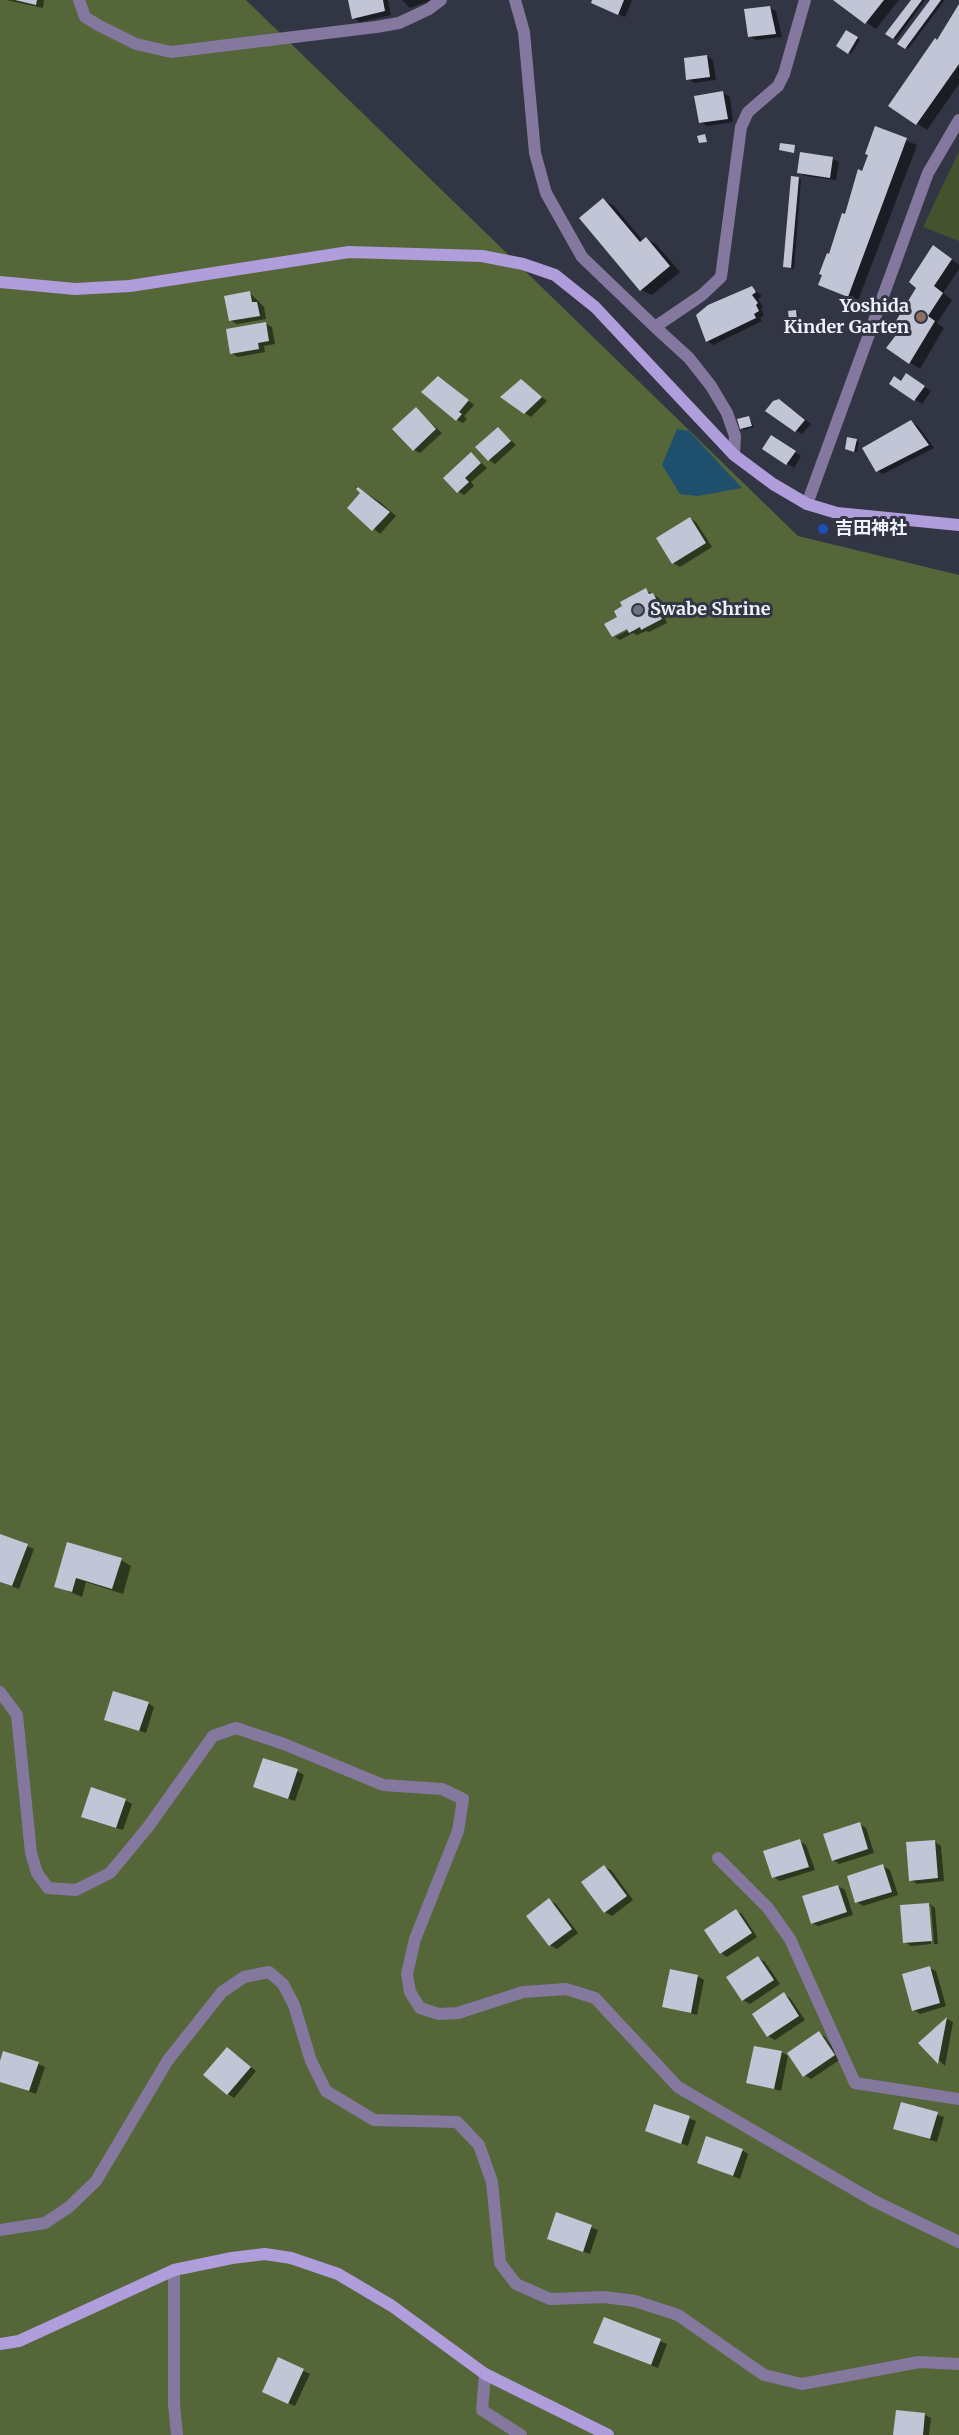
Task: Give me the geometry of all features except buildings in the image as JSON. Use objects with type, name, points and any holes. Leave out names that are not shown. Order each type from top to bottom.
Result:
[{"type":"street","points":[[79,0],[85,17],[98,25],[136,44],[171,52],[399,23],[429,9],[441,0]]},
{"type":"street","points":[[515,0],[524,32],[535,153],[546,193],[582,257],[689,358],[711,386],[727,413],[735,436],[734,455]]},
{"type":"street","points":[[655,327],[702,295],[721,277],[725,262],[741,127],[748,112],[778,86],[784,74],[805,0]]},
{"type":"street","points":[[807,504],[928,173],[959,120]]},
{"type":"street","points":[[0,282],[75,289],[130,286],[349,252],[482,256],[523,264],[555,275],[595,307],[734,455],[773,484],[807,504],[837,513],[958,523]]},
{"type":"street","points":[[0,1692],[2,1691],[17,1715],[31,1853],[37,1873],[48,1888],[76,1890],[110,1873],[148,1827],[213,1736],[236,1728],[284,1744],[383,1785],[442,1789],[463,1799],[458,1831],[415,1939],[407,1974],[410,1992],[420,2008],[439,2014],[458,2013],[523,1992],[566,1989],[595,1998],[678,2087],[874,2201],[959,2242]]},
{"type":"street","points":[[718,1858],[768,1908],[790,1939],[855,2083],[959,2099]]},
{"type":"street","points":[[0,2230],[45,2223],[69,2207],[96,2181],[168,2060],[222,1992],[244,1977],[268,1972],[283,1984],[294,2005],[310,2061],[326,2091],[374,2120],[457,2122],[479,2145],[492,2182],[500,2263],[516,2284],[550,2299],[604,2297],[635,2301],[678,2315],[764,2375],[802,2384],[919,2362],[959,2364]]},
{"type":"street","points":[[0,2344],[19,2341],[174,2270],[265,2254],[301,2261],[339,2274],[392,2307],[485,2374],[608,2435]]},
{"type":"street","points":[[174,2270],[174,2404],[177,2435]]},
{"type":"street","points":[[485,2374],[482,2410],[521,2435]]},
{"type":"green space","points":[[0,0],[246,0],[798,536],[959,575],[959,2435],[0,2435]]},
{"type":"green space","points":[[959,151],[959,241],[923,227]]},
{"type":"water","points":[[677,429],[689,431],[742,488],[698,496],[680,494],[662,465]]},
{"type":"place","name":"Yoshida Kinder Garten","points":[[921,317]]},
{"type":"place","name":"吉田神社","points":[[823,529]]},
{"type":"place","name":"Swabe Shrine","points":[[638,610]]}]
